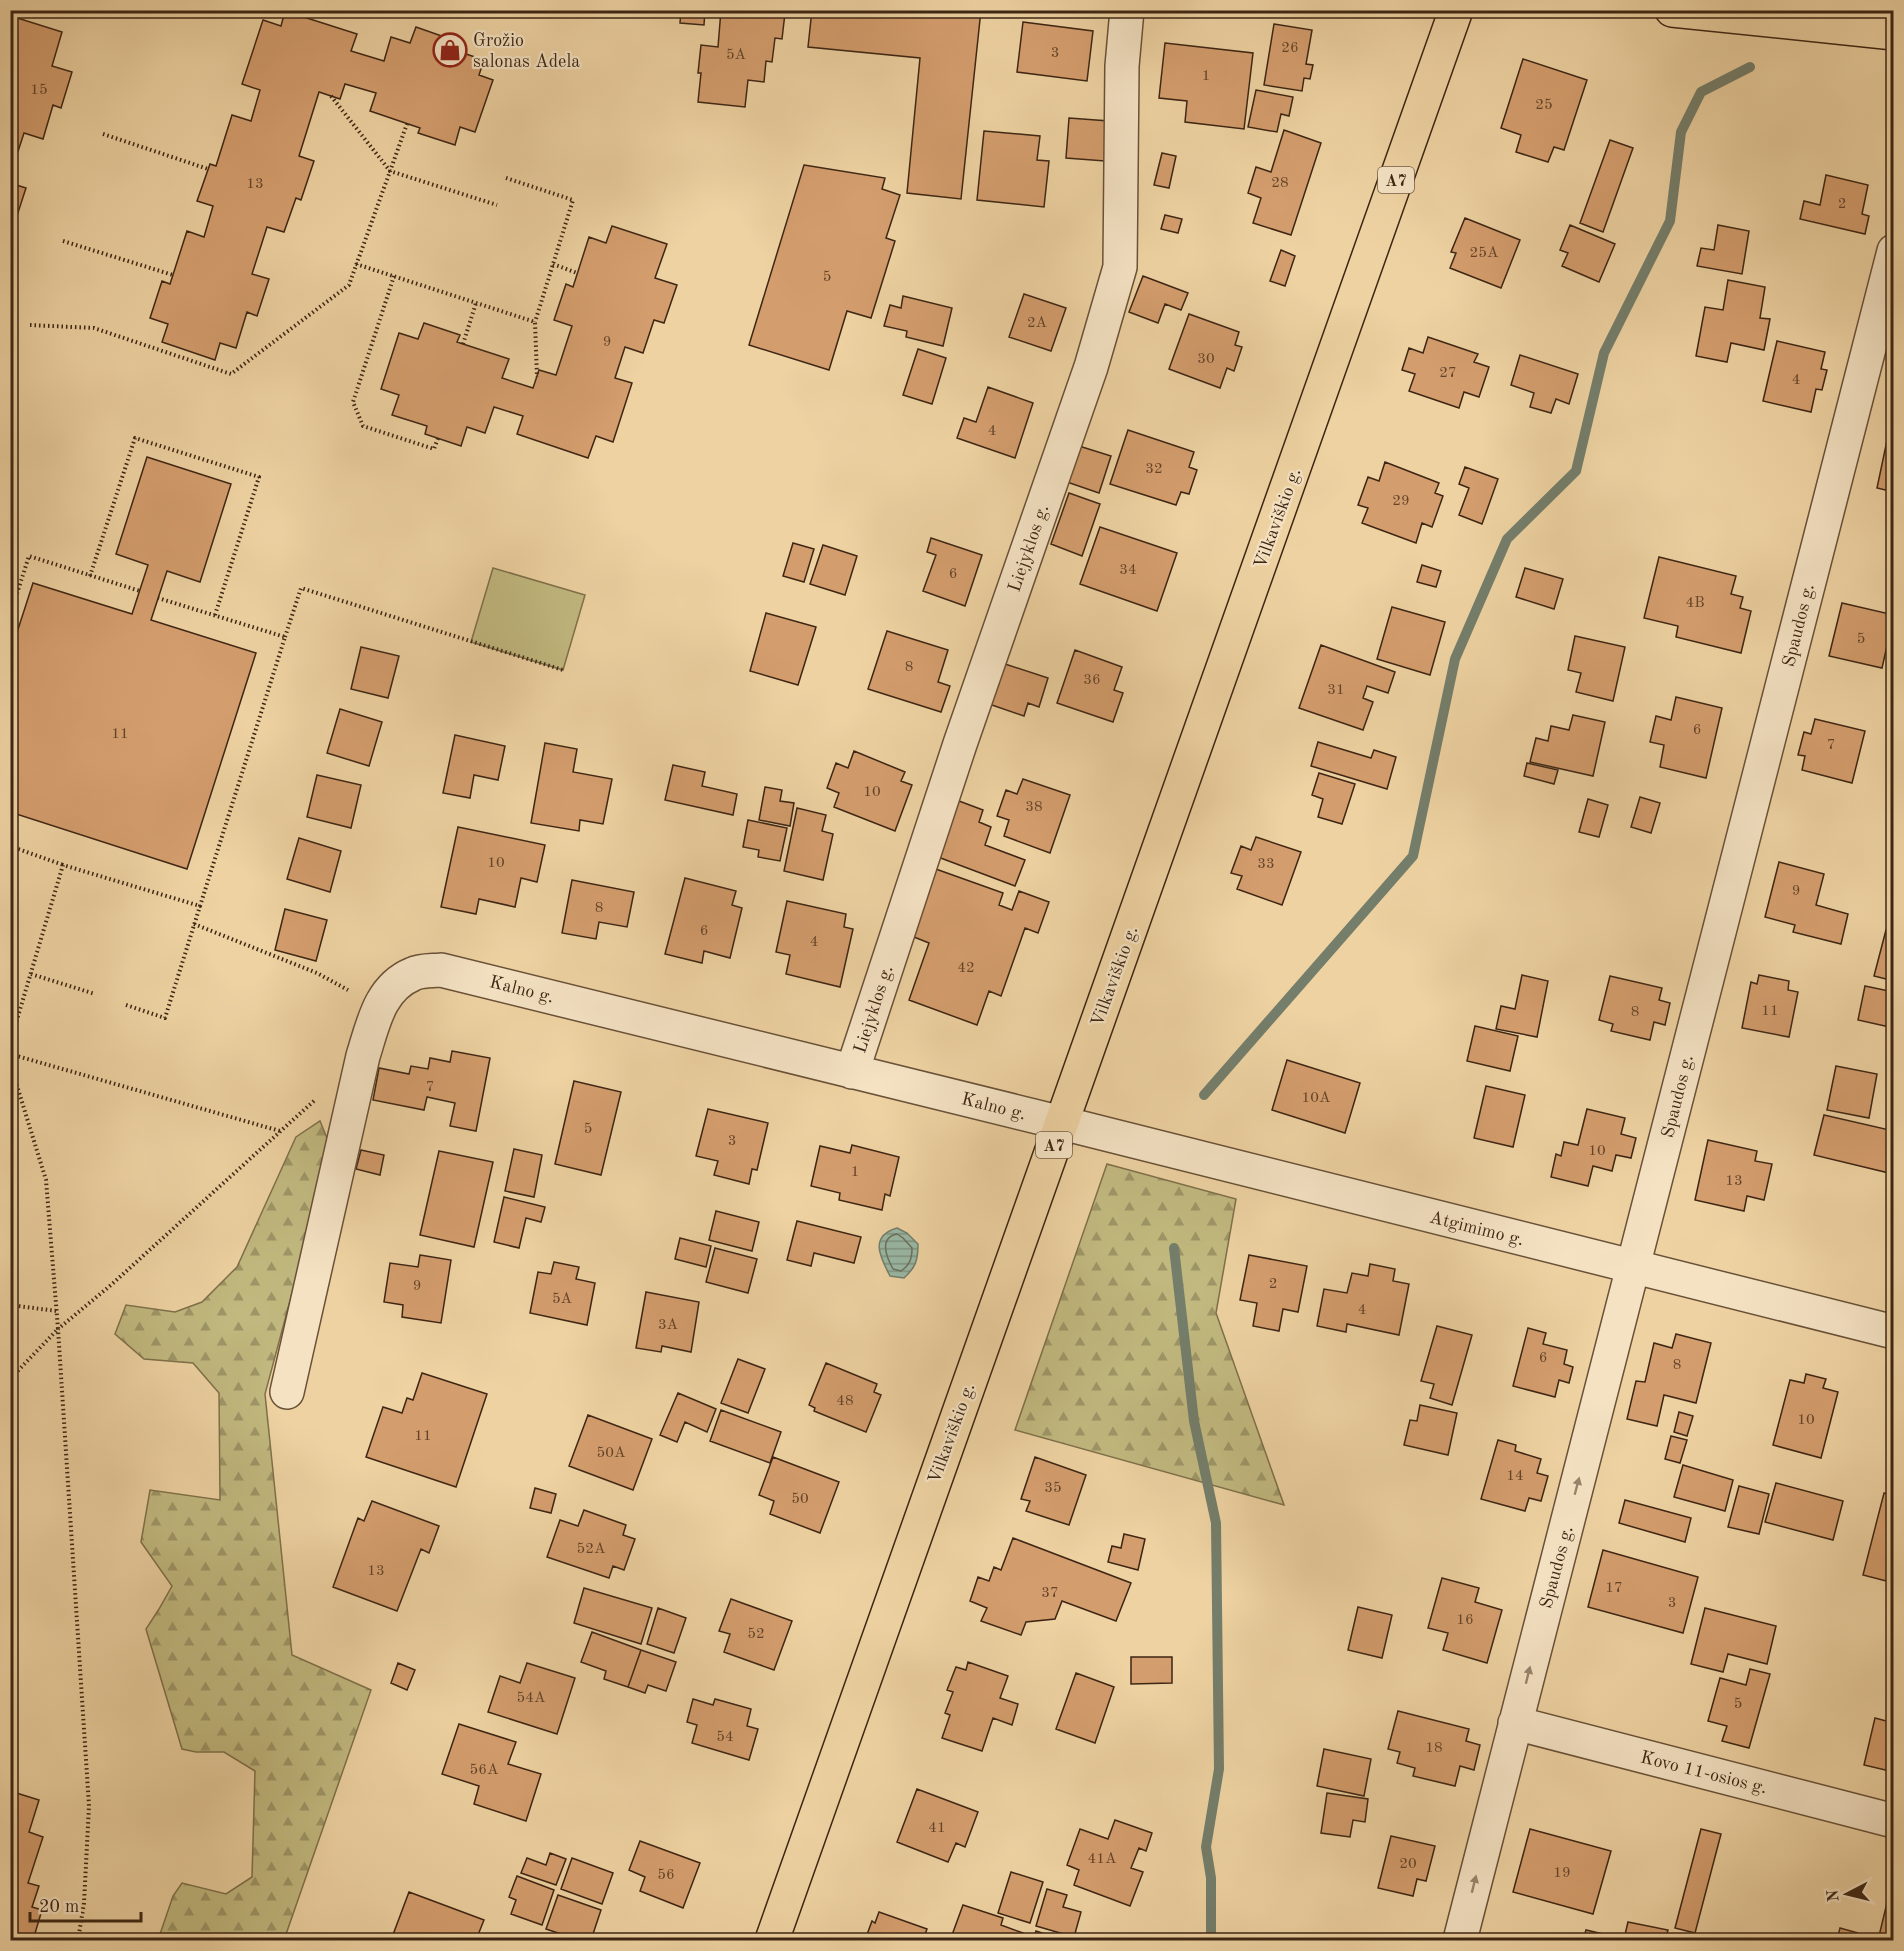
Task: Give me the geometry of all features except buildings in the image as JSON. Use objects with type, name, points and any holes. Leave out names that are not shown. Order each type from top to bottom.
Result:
[{"type":"main road","name":"Vilkaviškio g.","points":[[772,1941],[1456,10]]},
{"type":"main road","points":[[1672,10],[1893,33]]},
{"type":"street","name":"Liejyklos g.","points":[[852,1072],[960,744],[1091,367],[1120,267],[1122,66],[1127,10]]},
{"type":"street","name":"Spaudos g.","points":[[1460,1941],[1893,251]]},
{"type":"street","name":"Kalno g.","points":[[287,1392],[363,1056],[379,1007],[390,989],[414,973],[441,970],[1062,1123]]},
{"type":"street","name":"Atgimimo g.","points":[[1062,1123],[1893,1332]]},
{"type":"street","name":"Kovo 11-osios g.","points":[[1515,1723],[1893,1821]]},
{"type":"path","points":[[331,96],[390,171],[497,205]]},
{"type":"path","points":[[30,325],[94,328],[231,374],[349,285],[407,123]]},
{"type":"path","points":[[103,134],[208,169]]},
{"type":"path","points":[[506,178],[573,200],[535,322],[537,377]]},
{"type":"path","points":[[63,241],[173,275]]},
{"type":"path","points":[[356,264],[535,322]]},
{"type":"path","points":[[553,264],[578,273]]},
{"type":"path","points":[[394,276],[353,402],[363,426],[434,449],[438,438]]},
{"type":"path","points":[[463,344],[476,303]]},
{"type":"path","points":[[90,576],[135,438],[259,477],[215,615]]},
{"type":"path","points":[[10,615],[29,556],[140,591]]},
{"type":"path","points":[[126,1005],[165,1018],[301,588],[563,670]]},
{"type":"path","points":[[158,598],[285,637]]},
{"type":"path","points":[[10,846],[63,865],[200,906]]},
{"type":"path","points":[[10,1043],[63,865]]},
{"type":"path","points":[[195,924],[317,973],[379,1007]]},
{"type":"path","points":[[31,974],[94,994]]},
{"type":"path","points":[[10,1054],[280,1131]]},
{"type":"path","points":[[10,1063],[46,1180],[57,1311],[89,1806],[84,1903],[78,1941]]},
{"type":"path","points":[[10,1379],[58,1329],[111,1285],[322,1094]]},
{"type":"path","points":[[10,1305],[57,1311]]},
{"type":"green space","points":[[493,568],[585,595],[563,670],[471,642]]},
{"type":"green space","points":[[320,1121],[331,1148],[265,1394],[292,1655],[371,1690],[284,1940],[158,1940],[173,1896],[182,1883],[226,1894],[252,1877],[255,1771],[224,1752],[196,1752],[182,1749],[146,1629],[172,1586],[141,1542],[150,1490],[220,1500],[219,1393],[193,1363],[144,1359],[115,1334],[126,1305],[175,1312],[202,1302],[237,1267],[296,1137]]},
{"type":"green space","points":[[1107,1164],[1236,1199],[1216,1313],[1284,1505],[1015,1430]]},
{"type":"water","points":[[897,1228],[907,1233],[918,1244],[916,1263],[904,1278],[890,1276],[879,1248],[883,1236]]},
{"type":"waterway","points":[[1204,1095],[1413,856],[1455,659],[1507,539],[1576,471],[1604,353],[1670,221],[1681,132],[1701,92],[1750,67]]},
{"type":"waterway","points":[[1174,1248],[1194,1421],[1216,1523],[1219,1769],[1206,1847],[1211,1878],[1211,1940]]},
{"type":"place","name":"Grožio salonas Adela","points":[[450,50]]}]
